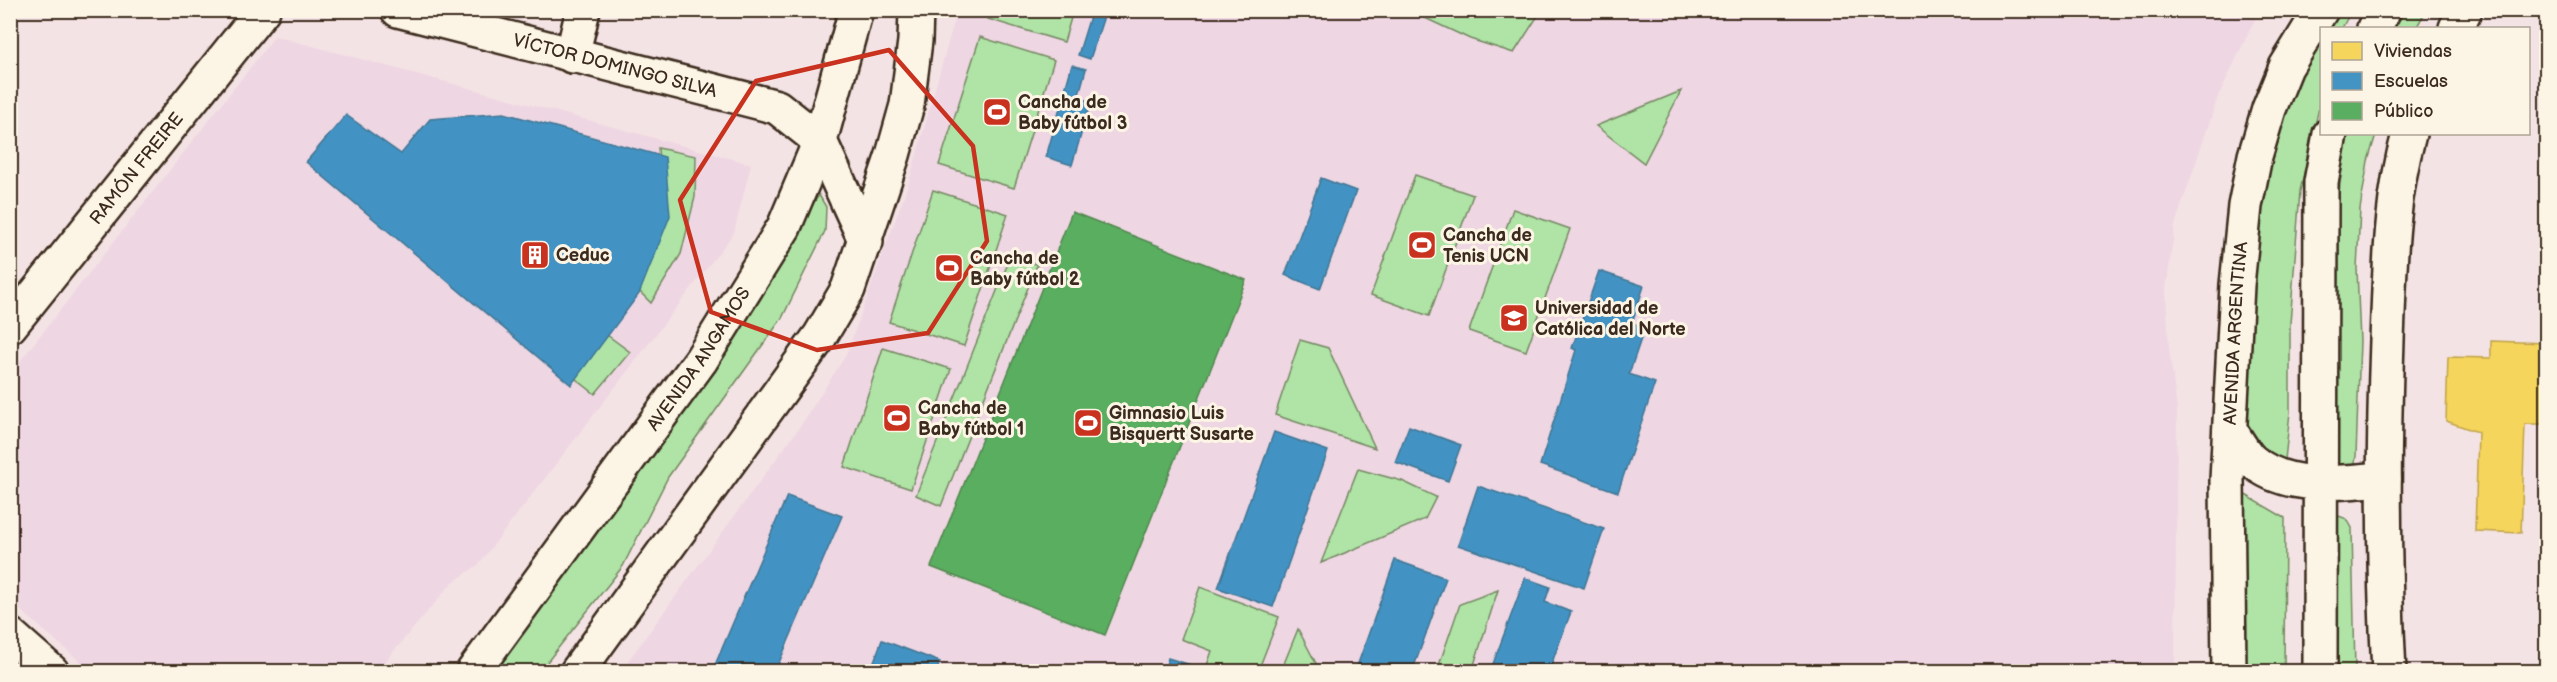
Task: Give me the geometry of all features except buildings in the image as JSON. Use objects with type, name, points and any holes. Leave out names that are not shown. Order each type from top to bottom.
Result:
[{"type":"main road","name":"RAMÓN FREIRE","points":[[10,326],[263,10]]},
{"type":"main road","name":"VÍCTOR DOMINGO SILVA","points":[[398,10],[777,107],[820,141]]},
{"type":"main road","points":[[572,56],[583,10]]},
{"type":"main road","name":"AVENIDA ANGAMOS","points":[[473,672],[701,360],[784,227],[820,141],[856,10]]},
{"type":"main road","points":[[577,672],[820,336],[848,289],[866,242],[906,105],[915,41],[916,10]]},
{"type":"main road","name":"AVENIDA ARGENTINA","points":[[2229,672],[2227,480],[2236,285],[2245,206],[2255,156],[2269,109],[2286,67],[2321,10]]},
{"type":"main road","points":[[2375,27],[2384,10]]},
{"type":"main road","points":[[2456,27],[2465,10]]},
{"type":"main road","points":[[2320,672],[2321,182],[2330,135]]},
{"type":"main road","points":[[2390,672],[2384,479],[2392,224],[2397,176],[2409,135]]},
{"type":"main road","points":[[820,141],[866,242]]},
{"type":"main road","points":[[2230,430],[2250,459],[2269,472],[2292,482],[2320,483],[2384,479]]},
{"type":"main road","points":[[10,635],[52,672]]},
{"type":"highlighted area","points":[[889,50],[973,146],[987,241],[928,333],[817,350],[711,312],[680,200],[756,81]]},
{"type":"shaded area","name":"Universidad de Católica del Norte","points":[[957,11],[2259,11],[2218,97],[2175,225],[2166,290],[2169,347],[2177,409],[2175,671],[620,672],[801,425],[846,355],[908,185]]},
{"type":"shaded area","points":[[275,36],[751,164],[734,233],[478,565],[452,583],[377,671],[91,671],[11,602],[10,374]]},
{"type":"green space","points":[[991,10],[1073,11],[1064,42],[988,19]]},
{"type":"green space","points":[[1410,11],[1541,11],[1514,53],[1470,39]]},
{"type":"green space","points":[[2330,11],[2351,11],[2343,27],[2322,27]]},
{"type":"green space","points":[[2397,11],[2426,11],[2417,27],[2388,27]]},
{"type":"green space","points":[[2320,31],[2320,103],[2300,191],[2290,324],[2290,412],[2285,460],[2276,460],[2246,436],[2240,390],[2268,137]]},
{"type":"green space","name":"Cancha de Baby fútbol 3","points":[[980,37],[1054,60],[1014,188],[939,165]]},
{"type":"green space","points":[[1681,91],[1644,163],[1596,126]]},
{"type":"green space","points":[[2348,135],[2376,135],[2368,161],[2360,209],[2357,269],[2360,341],[2356,456],[2354,468],[2334,471],[2334,259],[2341,175]]},
{"type":"green space","points":[[658,148],[696,156],[695,197],[681,254],[651,303],[629,281],[661,187]]},
{"type":"green space","name":"Cancha de Tenis UCN","points":[[1415,175],[1473,195],[1429,316],[1371,295]]},
{"type":"green space","name":"Cancha de Baby fútbol 2","points":[[933,190],[1008,214],[964,346],[889,322]]},
{"type":"green space","points":[[819,195],[826,207],[825,231],[782,318],[668,477],[623,566],[540,671],[489,672],[590,536]]},
{"type":"green space","name":"Cancha de Tenis UCN","points":[[1513,209],[1570,229],[1526,351],[1469,331]]},
{"type":"green space","points":[[1012,253],[1037,265],[941,506],[916,495]]},
{"type":"green space","points":[[603,332],[630,352],[595,394],[571,375]]},
{"type":"green space","points":[[1300,340],[1328,348],[1375,448],[1275,415]]},
{"type":"green space","name":"Cancha de Baby fútbol 1","points":[[883,348],[951,369],[911,489],[844,467]]},
{"type":"green space","points":[[1358,469],[1402,481],[1436,497],[1425,519],[1321,563]]},
{"type":"green space","points":[[2237,490],[2285,518],[2284,671],[2237,672]]},
{"type":"green space","points":[[2336,515],[2347,519],[2352,528],[2355,671],[2329,671]]},
{"type":"green space","points":[[1200,587],[1279,617],[1258,671],[1205,671],[1212,651],[1181,639]]},
{"type":"green space","points":[[1498,590],[1472,671],[1437,671],[1460,604]]},
{"type":"green space","points":[[1298,629],[1320,671],[1281,671]]},
{"type":"place","name":"Cancha de Baby fútbol 3","points":[[997,112]]},
{"type":"place","name":"Cancha de Tenis UCN","points":[[1422,245]]},
{"type":"place","name":"Ceduc","points":[[535,255]]},
{"type":"place","name":"Cancha de Baby fútbol 2","points":[[949,268]]},
{"type":"place","name":"Universidad de Católica del Norte","points":[[1514,318]]},
{"type":"place","name":"Cancha de Baby fútbol 1","points":[[897,418]]},
{"type":"place","name":"Gimnasio Luis Bisquertt Susarte","points":[[1088,423]]}]
